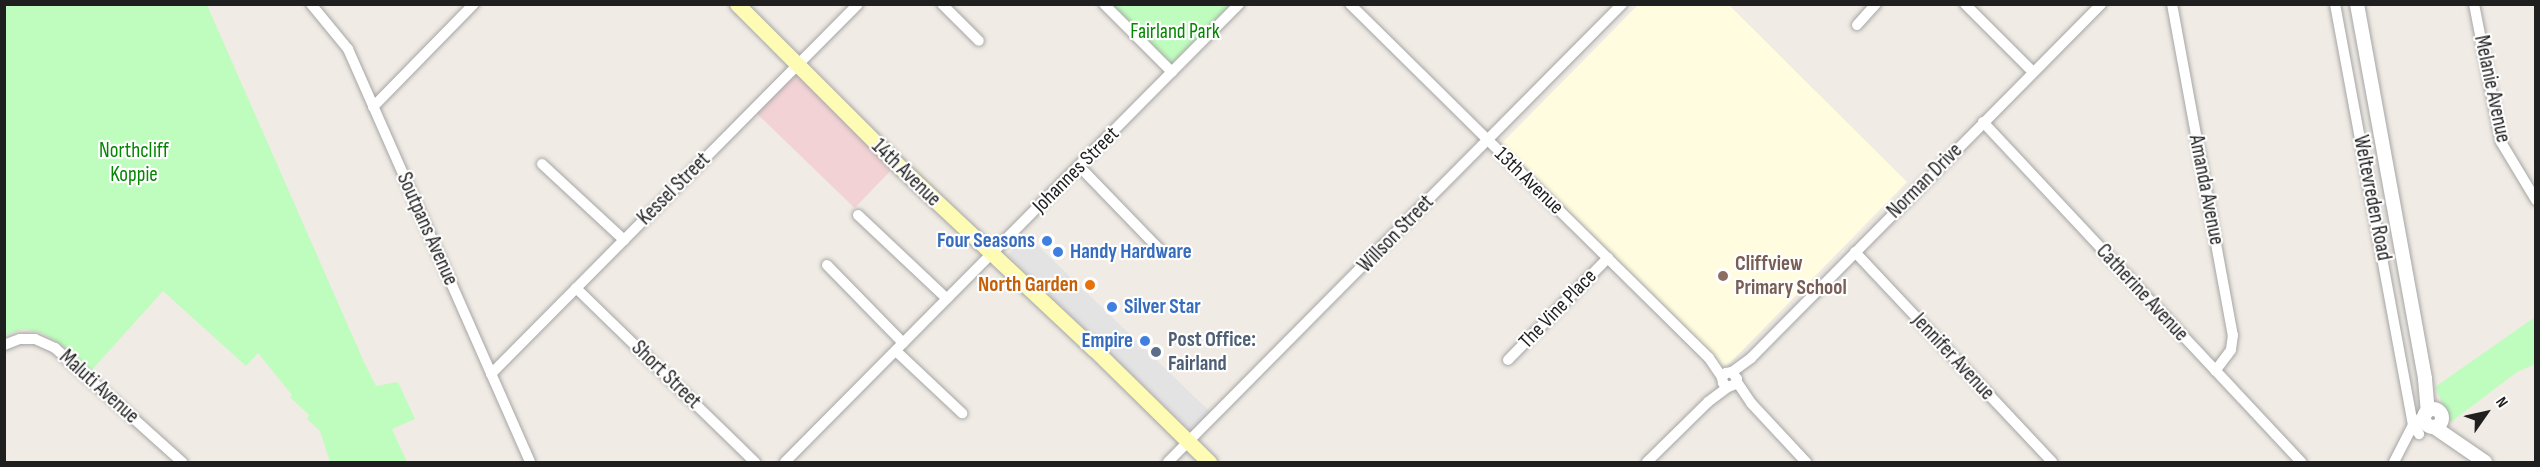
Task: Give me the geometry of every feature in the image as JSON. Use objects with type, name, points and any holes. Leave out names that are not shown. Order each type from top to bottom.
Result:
[{"type":"main road","name":"14th Avenue","points":[[737,4],[903,170],[1209,462]]},
{"type":"street","name":"Soutpans Avenue","points":[[311,4],[345,45],[530,462]]},
{"type":"street","points":[[374,107],[474,4]]},
{"type":"street","name":"Kessel Street","points":[[491,374],[858,4]]},
{"type":"street","points":[[942,4],[979,41]]},
{"type":"street","points":[[1104,4],[1172,72]]},
{"type":"street","name":"Johannes Street","points":[[785,462],[1239,4]]},
{"type":"street","name":"13th Avenue","points":[[1350,4],[1730,379],[1806,462]]},
{"type":"street","name":"Willson Street","points":[[1168,462],[1622,4]]},
{"type":"street","points":[[1857,25],[1876,4]]},
{"type":"street","points":[[1965,4],[2033,72]]},
{"type":"street","name":"Norman Drive","points":[[1647,462],[2101,4]]},
{"type":"street","name":"Amanda Avenue","points":[[2172,4],[2234,335],[2231,350],[2215,372]]},
{"type":"street","name":"Weltevreden Road","points":[[2335,4],[2408,391],[2427,422]]},
{"type":"street","name":"Weltevreden Road","points":[[2357,4],[2425,378],[2427,422]]},
{"type":"street","name":"Melanie Avenue","points":[[2474,4],[2501,142],[2535,200]]},
{"type":"street","name":"Catherine Avenue","points":[[1983,122],[2301,462]]},
{"type":"street","points":[[542,164],[624,240]]},
{"type":"street","points":[[1079,166],[1160,250]]},
{"type":"street","points":[[858,215],[947,299]]},
{"type":"street","name":"Jennifer Avenue","points":[[1855,252],[2052,462]]},
{"type":"street","name":"The Vine Place","points":[[1508,360],[1608,258]]},
{"type":"street","points":[[827,265],[899,347],[962,413]]},
{"type":"street","name":"Short Street","points":[[576,288],[755,462]]},
{"type":"street","name":"Maluti Avenue","points":[[4,345],[20,339],[35,339],[55,348],[182,462]]},
{"type":"street","points":[[2394,462],[2427,422],[2485,462]]},
{"type":"shaded area","name":"Cliffview Primary School","points":[[1638,5],[1729,5],[1907,182],[1723,370],[1502,143]]},
{"type":"shaded area","points":[[797,69],[896,165],[855,208],[755,112]]},
{"type":"shaded area","points":[[1027,235],[1216,418],[1197,437],[1008,254]]},
{"type":"green space","name":"Northcliff Koppie","points":[[5,4],[207,5],[376,386],[398,382],[415,419],[392,429],[407,462],[330,462],[320,431],[307,419],[309,415],[290,397],[292,395],[258,353],[246,366],[163,291],[90,372],[60,344],[42,333],[24,329],[5,335]]},
{"type":"green space","name":"Fairland Park","points":[[1107,5],[1240,5],[1174,71]]},
{"type":"green space","points":[[2535,317],[2535,364],[2517,372],[2451,422],[2435,387]]},
{"type":"place","name":"Four Seasons","points":[[1047,241]]},
{"type":"place","name":"Handy Hardware","points":[[1058,252]]},
{"type":"place","name":"Cliffview Primary School","points":[[1723,276]]},
{"type":"place","name":"North Garden","points":[[1090,285]]},
{"type":"place","name":"Silver Star","points":[[1112,307]]},
{"type":"place","name":"Empire","points":[[1145,341]]},
{"type":"place","name":"Post Office: Fairland","points":[[1156,352]]}]
